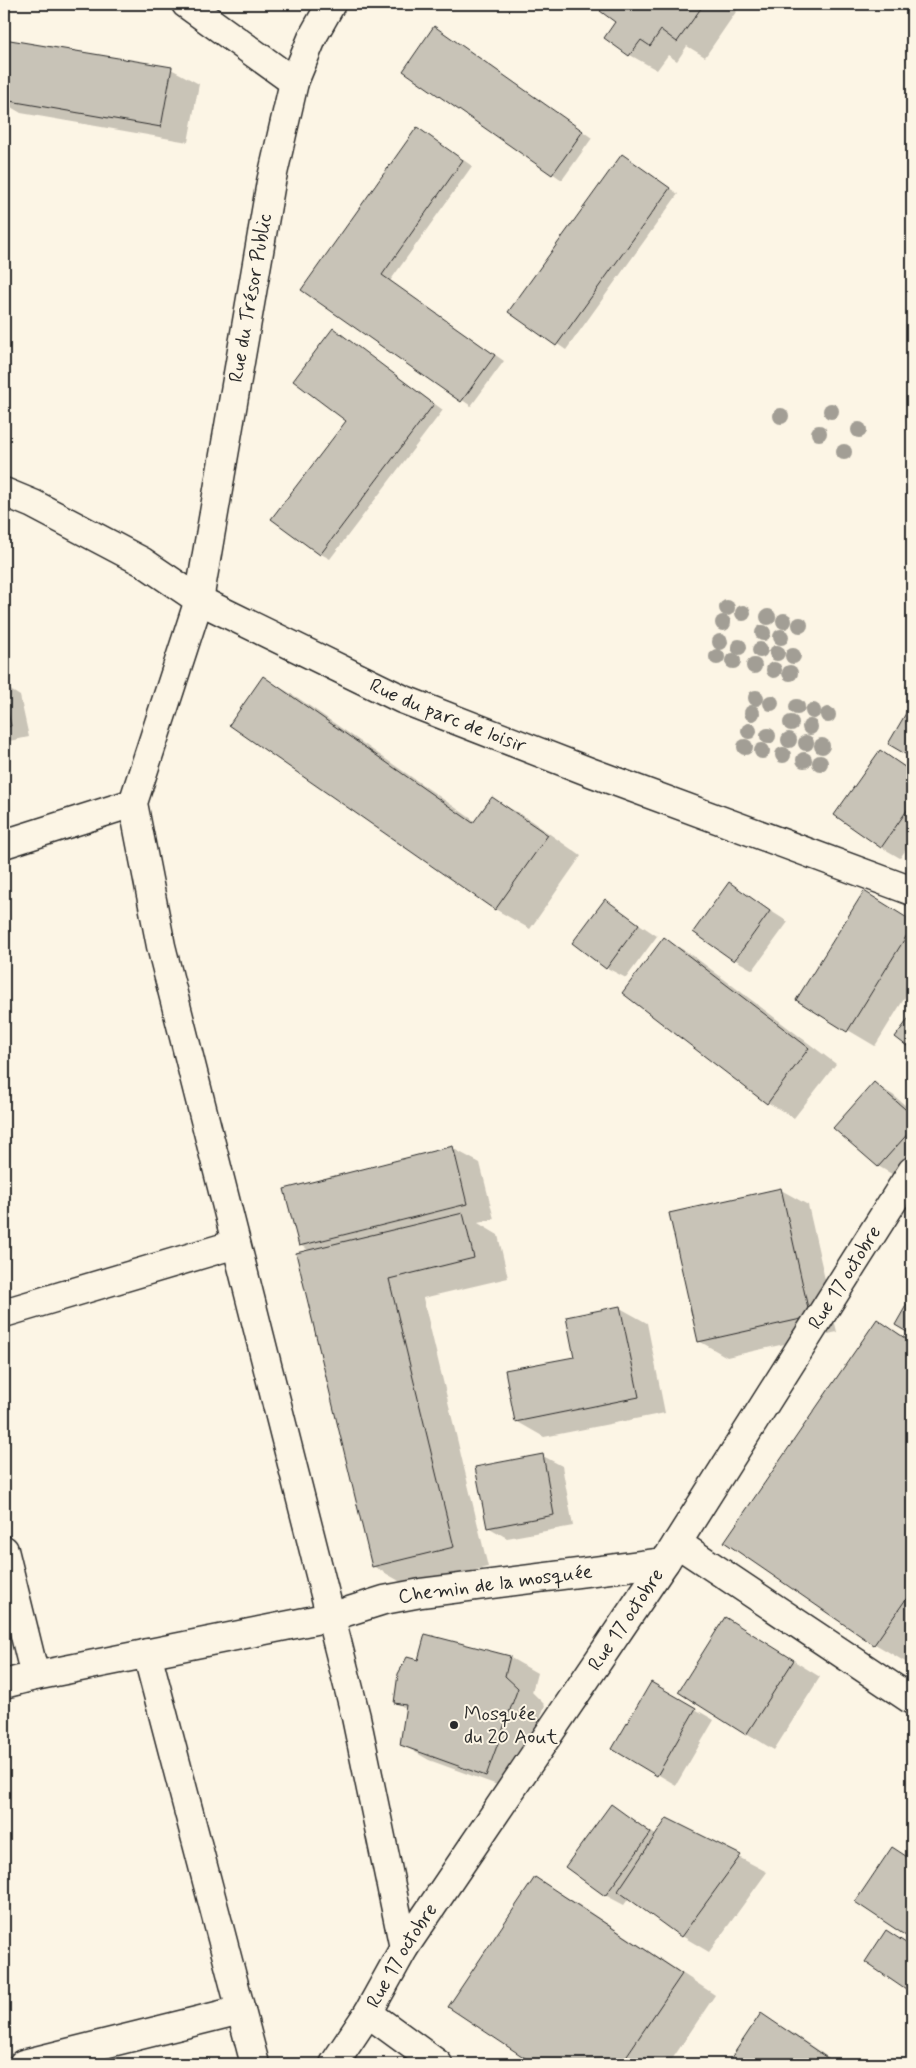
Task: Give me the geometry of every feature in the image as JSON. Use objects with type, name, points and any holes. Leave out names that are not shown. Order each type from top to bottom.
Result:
[{"type":"street","points":[[186,4],[294,82]]},
{"type":"street","name":"Rue du Trésor Public","points":[[133,803],[199,600],[271,182],[294,82],[313,36],[332,4]]},
{"type":"street","name":"Rue du parc de loisir","points":[[4,492],[32,504],[143,562],[199,600],[402,699],[590,772],[912,891]]},
{"type":"street","points":[[4,844],[133,803],[161,946],[356,1717],[404,1948]]},
{"type":"street","name":"Rue 17 octobre","points":[[334,2064],[368,2013],[404,1948],[671,1552],[912,1171]]},
{"type":"street","points":[[4,1313],[236,1244]]},
{"type":"street","points":[[4,1550],[35,1676]]},
{"type":"street","points":[[671,1552],[912,1700]]},
{"type":"street","name":"Chemin de la mosquée","points":[[4,1684],[148,1653],[330,1618],[384,1600],[671,1552]]},
{"type":"street","points":[[148,1653],[255,2064]]},
{"type":"street","points":[[23,2064],[241,2010]]},
{"type":"street","points":[[368,2013],[438,2064]]},
{"type":"building","points":[[606,4],[704,4],[677,42],[661,30],[650,46],[641,40],[629,56],[604,38],[615,22],[600,11]]},
{"type":"building","points":[[434,26],[583,131],[552,175],[403,71]]},
{"type":"building","points":[[4,39],[172,67],[161,127],[4,100]]},
{"type":"building","points":[[417,127],[463,160],[382,275],[495,355],[461,402],[301,290]]},
{"type":"building","points":[[622,154],[670,188],[556,346],[508,312]]},
{"type":"building","points":[[333,328],[434,404],[320,555],[271,519],[346,421],[293,381]]},
{"type":"building","points":[[263,676],[473,823],[492,797],[548,835],[495,910],[229,725]]},
{"type":"building","points":[[4,693],[11,726],[4,728]]},
{"type":"building","points":[[912,703],[912,758],[888,744]]},
{"type":"building","points":[[880,750],[912,772],[912,803],[881,848],[834,815]]},
{"type":"building","points":[[729,882],[770,911],[734,961],[693,932]]},
{"type":"building","points":[[864,891],[912,921],[912,927],[847,1032],[796,1000]]},
{"type":"building","points":[[605,899],[639,924],[606,969],[572,943]]},
{"type":"building","points":[[664,937],[809,1048],[767,1104],[622,993]]},
{"type":"building","points":[[912,1014],[912,1050],[895,1037]]},
{"type":"building","points":[[874,1082],[912,1115],[912,1129],[878,1167],[833,1128]]},
{"type":"building","points":[[453,1146],[467,1204],[299,1246],[284,1189]]},
{"type":"building","points":[[781,1188],[810,1317],[698,1342],[669,1213]]},
{"type":"building","points":[[463,1213],[474,1258],[389,1279],[454,1547],[372,1567],[296,1253]]},
{"type":"building","points":[[912,1295],[912,1335],[895,1325]]},
{"type":"building","points":[[620,1306],[639,1397],[515,1422],[505,1370],[574,1357],[566,1317]]},
{"type":"building","points":[[877,1319],[912,1343],[912,1603],[906,1599],[874,1645],[724,1542]]},
{"type":"building","points":[[543,1454],[554,1515],[487,1528],[475,1467]]},
{"type":"building","points":[[725,1617],[794,1660],[746,1735],[678,1692]]},
{"type":"building","name":"Mosquée du 20 Aout","points":[[425,1634],[510,1656],[505,1676],[518,1688],[486,1776],[400,1745],[406,1705],[394,1703],[398,1674],[407,1657],[418,1660]]},
{"type":"building","points":[[651,1682],[696,1708],[657,1776],[612,1749]]},
{"type":"building","points":[[611,1804],[651,1833],[605,1896],[565,1867]]},
{"type":"building","points":[[667,1818],[741,1855],[681,1937],[618,1891]]},
{"type":"building","points":[[892,1847],[912,1860],[912,1940],[855,1902]]},
{"type":"building","points":[[535,1877],[682,1974],[621,2064],[534,2064],[448,2007]]},
{"type":"building","points":[[886,1930],[912,1947],[912,1994],[865,1962]]},
{"type":"building","points":[[761,2013],[836,2064],[727,2064]]},
{"type":"place","name":"Mosquée du 20 Aout","points":[[454,1725]]}]
